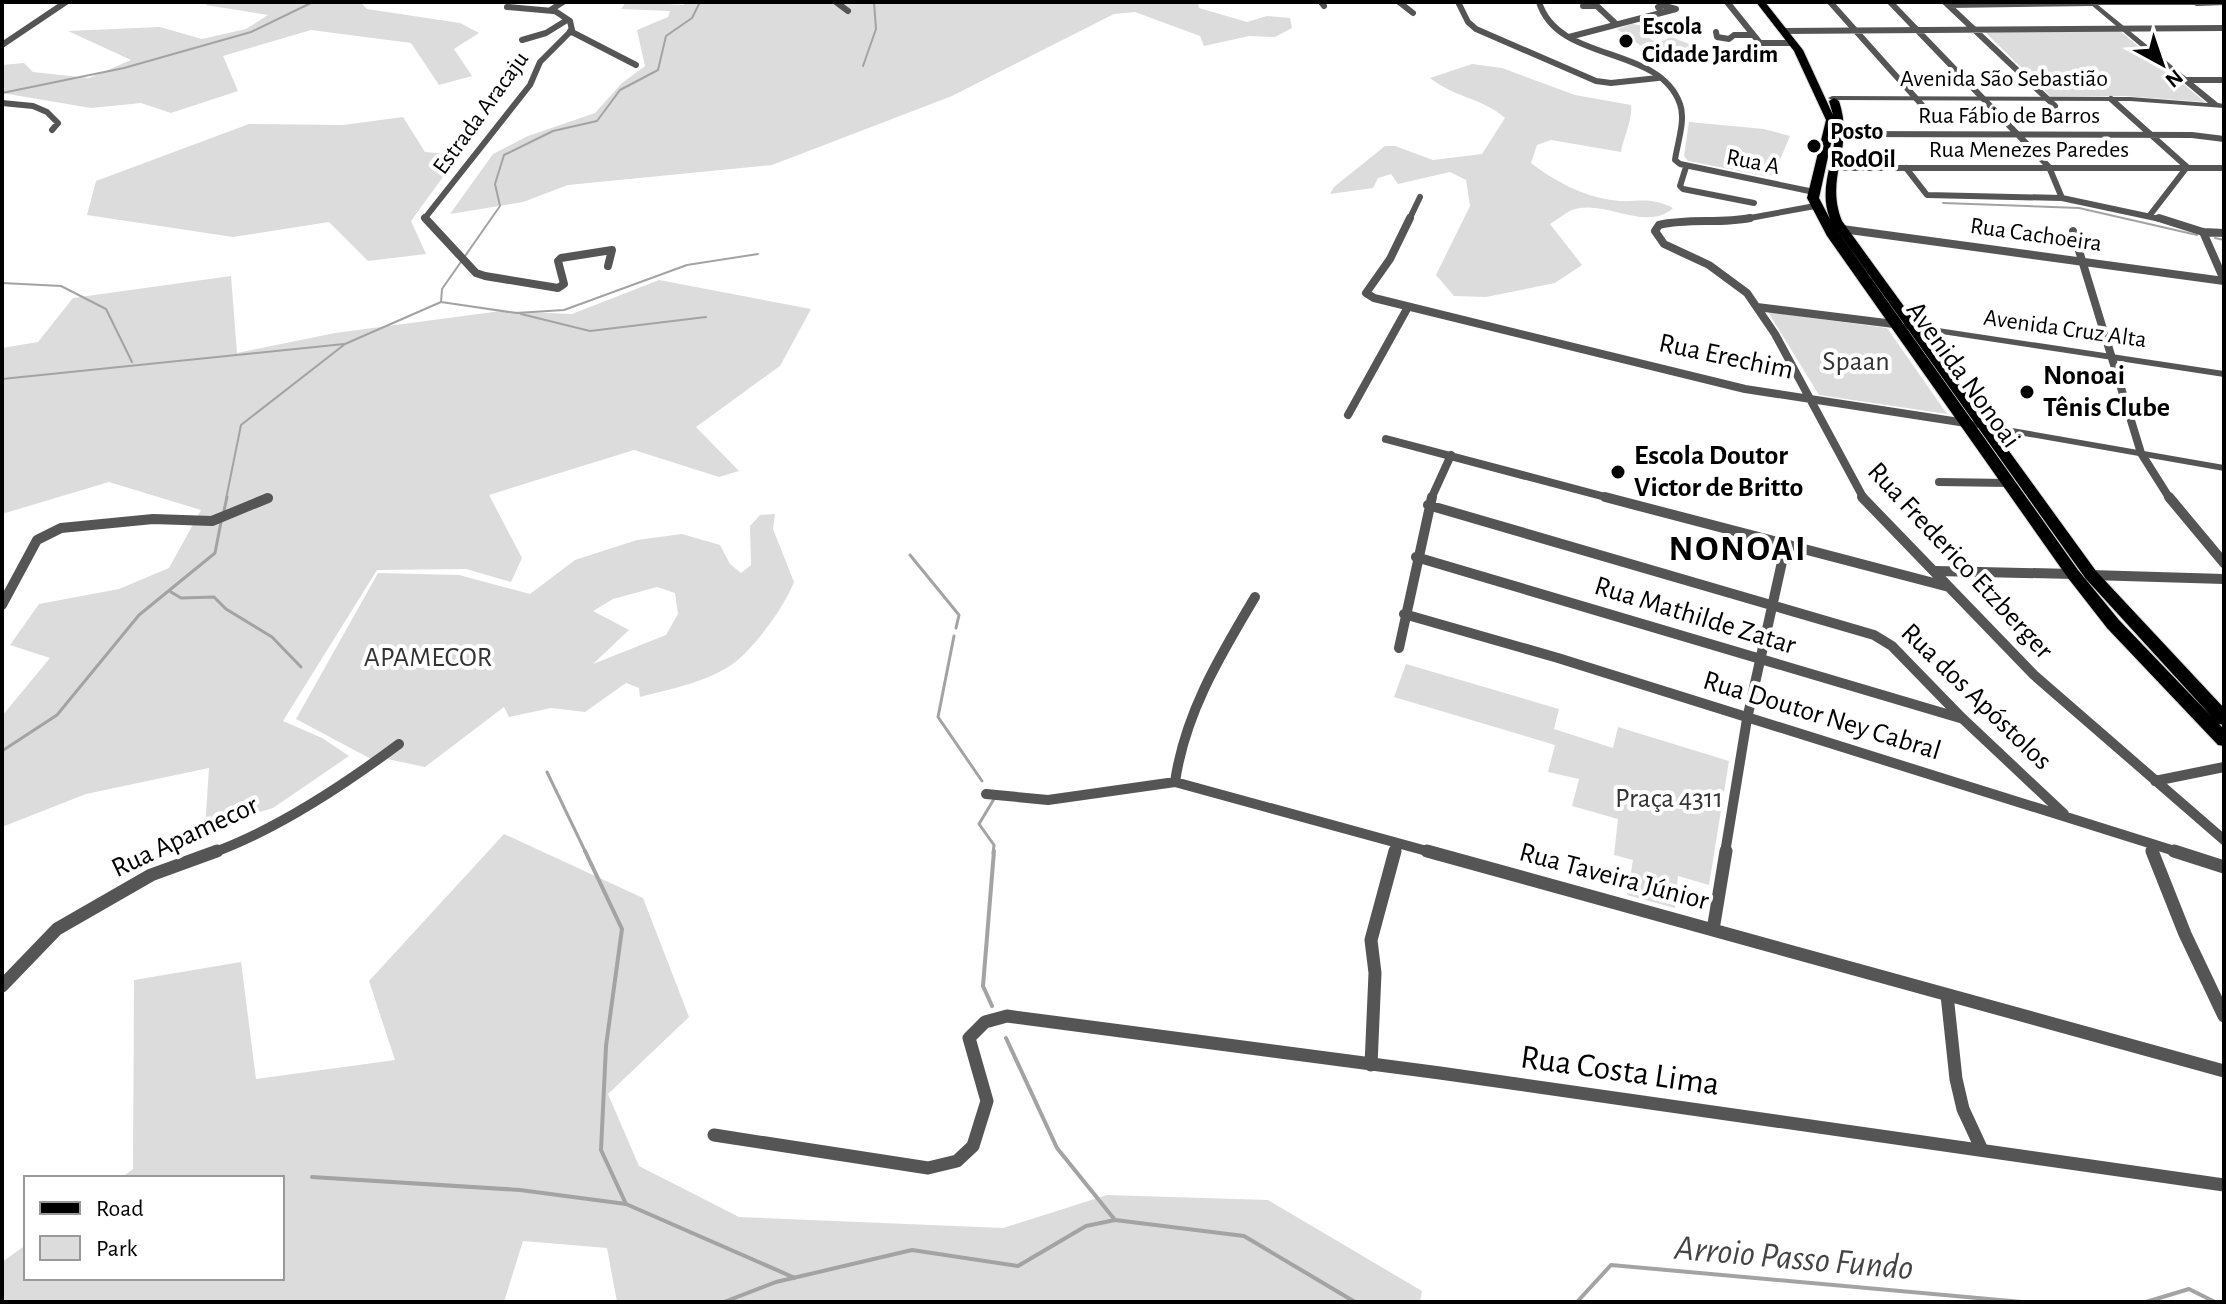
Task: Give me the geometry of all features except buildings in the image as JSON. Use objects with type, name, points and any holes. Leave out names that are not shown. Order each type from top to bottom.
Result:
[{"type":"main road","name":"Avenida Nonoai","points":[[1760,2],[1790,35],[1803,42],[1842,118],[1843,134],[1827,201],[1842,229],[2091,575],[2224,719]]},
{"type":"main road","name":"Avenida Nonoai","points":[[1769,2],[1790,35],[1831,120],[1831,131],[1814,192],[1815,206],[1894,324],[2073,574],[2113,624],[2224,740]]},
{"type":"main road","points":[[1817,87],[1834,101]]},
{"type":"street","points":[[2,45],[66,2]]},
{"type":"street","points":[[553,11],[563,2]]},
{"type":"street","points":[[836,2],[848,11]]},
{"type":"street","points":[[1399,2],[1413,13]]},
{"type":"street","points":[[1458,2],[1468,22],[1476,29],[1596,81],[1611,83],[1660,77]]},
{"type":"street","points":[[1539,2],[1542,15],[1552,26],[1569,37],[1629,60],[1660,77],[1672,89],[1680,105],[1675,160],[1686,167],[1680,186],[1683,189],[1756,204],[1774,213]]},
{"type":"street","points":[[1727,2],[1760,43],[1790,35],[1856,31],[2224,28]]},
{"type":"street","points":[[1830,2],[1919,102]]},
{"type":"street","points":[[1890,2],[2049,167],[2062,198]]},
{"type":"street","points":[[2092,2],[2222,109]]},
{"type":"street","points":[[1947,3],[2224,2]]},
{"type":"street","points":[[1947,3],[2052,102]]},
{"type":"street","points":[[1583,6],[1597,6],[1616,24]]},
{"type":"street","points":[[507,7],[553,11],[567,20],[570,31],[636,65]]},
{"type":"street","points":[[1569,37],[1661,12]]},
{"type":"street","points":[[522,40],[546,33],[567,20]]},
{"type":"street","name":"Estrada Aracaju","points":[[570,31],[540,62],[530,85],[425,218],[476,273],[551,288],[564,284],[558,261],[561,258],[612,250],[608,266]]},
{"type":"street","points":[[1734,35],[1752,35]]},
{"type":"street","points":[[2185,80],[2224,80]]},
{"type":"street","name":"Avenida São Sebastião","points":[[1834,101],[2115,102],[2222,109]]},
{"type":"street","points":[[2115,102],[2187,167],[2150,215]]},
{"type":"street","points":[[2,103],[42,107],[57,120],[52,130]]},
{"type":"street","name":"Rua Fábio de Barros","points":[[1843,134],[2154,135],[2224,139]]},
{"type":"street","name":"Rua A","points":[[1686,167],[1814,192]]},
{"type":"street","name":"Rua Menezes Paredes","points":[[1834,168],[2224,168]]},
{"type":"street","points":[[1906,168],[1927,195],[2062,198],[2150,215],[2203,232],[2224,233]]},
{"type":"street","name":"Rua Erechim","points":[[1420,197],[1390,259],[1366,293],[1408,307],[1745,389],[1966,423],[2224,468]]},
{"type":"street","name":"Rua Frederico Etzberger","points":[[1815,206],[1721,222],[1664,222],[1655,231],[1664,244],[1709,265],[1733,281],[1757,307],[1811,400],[1859,493],[2034,675],[2224,840]]},
{"type":"street","name":"Rua Cachoeira","points":[[1842,229],[2224,280]]},
{"type":"street","points":[[2073,231],[2141,453],[2173,503],[2224,563]]},
{"type":"street","points":[[2203,232],[2224,280]]},
{"type":"street","points":[[1348,415],[1408,307]]},
{"type":"street","name":"Avenida Cruz Alta","points":[[1757,307],[1894,324],[2224,374]]},
{"type":"street","points":[[1386,439],[1951,588]]},
{"type":"street","points":[[1399,648],[1428,505],[1451,455]]},
{"type":"street","points":[[1939,482],[2009,483]]},
{"type":"street","points":[[2,605],[37,540],[47,533],[61,528],[153,519],[212,521],[268,498]]},
{"type":"street","name":"Rua dos Apóstolos","points":[[1428,505],[1874,635],[1892,646],[1962,718],[2068,818]]},
{"type":"street","points":[[1713,930],[1758,660],[1786,544]]},
{"type":"street","name":"Rua Mathilde Zatar","points":[[1416,557],[1962,718]]},
{"type":"street","points":[[1936,571],[2073,574]]},
{"type":"street","points":[[2091,575],[2224,579]]},
{"type":"street","points":[[1175,782],[1177,757],[1200,695],[1255,597]]},
{"type":"street","name":"Rua Doutor Ney Cabral","points":[[1404,614],[1558,658],[2224,867]]},
{"type":"street","name":"Rua Apamecor","points":[[2,986],[57,929],[151,875],[241,843],[362,772],[399,744]]},
{"type":"street","points":[[2155,781],[2224,767]]},
{"type":"street","name":"Rua Taveira Júnior","points":[[986,794],[1048,800],[1175,782],[2224,1071]]},
{"type":"street","points":[[1371,1065],[1375,973],[1371,940],[1397,843]]},
{"type":"street","points":[[2149,843],[2185,934],[2224,1016]]},
{"type":"street","points":[[1947,995],[1956,1079],[1963,1109],[1982,1150]]},
{"type":"street","name":"Rua Costa Lima","points":[[714,1135],[928,1168],[957,1161],[973,1146],[987,1101],[969,1038],[977,1026],[988,1019],[1007,1016],[2224,1185]]},
{"type":"green space","points":[[208,2],[360,2],[367,9],[460,23],[479,33],[454,49],[472,76],[439,85],[411,43],[311,30],[223,56],[238,91],[171,113],[141,103],[91,108],[2,93],[2,65],[24,63],[33,72],[89,78],[131,60],[68,31],[160,27],[202,39],[246,29],[268,15],[206,5]]},
{"type":"green space","points":[[626,2],[684,5],[684,2],[1198,2],[1199,8],[1247,22],[1267,16],[1290,18],[1292,28],[1275,37],[1249,36],[1204,46],[1200,36],[1135,12],[1114,14],[952,96],[772,165],[568,185],[523,202],[450,214],[493,154],[528,136],[595,113],[622,83],[645,66],[637,30],[668,17],[670,11],[621,9]]},
{"type":"green space","points":[[1632,24],[1652,27],[1639,33],[1658,43],[1671,37],[1695,46],[1683,51],[1676,48],[1647,50],[1617,29]]},
{"type":"green space","points":[[2120,31],[2205,102],[2124,96],[2051,97],[1985,32]]},
{"type":"green space","points":[[1472,64],[1502,68],[1575,95],[1631,105],[1621,152],[1551,140],[1537,145],[1531,163],[1558,181],[1589,195],[1620,201],[1656,202],[1673,208],[1662,215],[1650,217],[1597,208],[1572,210],[1550,224],[1582,265],[1555,283],[1486,297],[1454,296],[1436,275],[1470,206],[1466,180],[1450,172],[1398,184],[1391,174],[1378,178],[1373,188],[1330,194],[1334,187],[1385,146],[1395,146],[1433,160],[1482,154],[1505,118],[1430,78]]},
{"type":"green space","points":[[403,117],[425,152],[459,155],[411,221],[426,254],[368,261],[329,222],[233,237],[87,215],[96,181],[249,124],[343,125]]},
{"type":"green space","points":[[1689,122],[1764,129],[1790,136],[1774,174],[1765,176],[1688,161],[1684,156]]},
{"type":"green space","points":[[231,276],[237,353],[335,333],[501,311],[572,314],[659,280],[811,309],[780,366],[696,427],[739,471],[719,477],[634,450],[489,495],[522,558],[511,582],[466,569],[377,570],[283,721],[322,738],[349,756],[273,808],[205,829],[209,768],[86,794],[2,827],[2,716],[50,658],[10,645],[39,604],[119,589],[169,568],[201,510],[109,482],[2,514],[2,348],[38,342],[73,298]]},
{"type":"green space","name":"Spaan","points":[[1768,312],[1887,328],[1947,414],[1819,395]]},
{"type":"green space","name":"APAMECOR","points":[[775,514],[773,529],[794,582],[760,637],[734,663],[713,675],[640,697],[639,688],[626,683],[585,712],[551,708],[509,717],[504,707],[425,767],[387,759],[373,760],[296,719],[378,573],[459,575],[530,594],[575,560],[637,540],[682,534],[720,545],[730,564],[741,573],[751,565],[750,526],[760,515]],"holes":[[[657,587],[675,593],[678,614],[666,635],[593,664],[629,630],[593,611],[613,599]]]},
{"type":"green space","name":"Praça 4311","points":[[1406,664],[1559,709],[1554,729],[1613,748],[1618,727],[1729,761],[1709,885],[1678,876],[1675,908],[1627,895],[1633,860],[1614,855],[1618,819],[1572,806],[1579,779],[1548,772],[1555,745],[1394,697]]},
{"type":"green space","points":[[504,834],[643,898],[689,1017],[608,1094],[639,1166],[739,1217],[1003,1228],[1107,1195],[1268,1200],[1422,1291],[1420,1302],[617,1302],[607,1248],[523,1241],[504,1302],[2,1302],[2,1262],[24,1246],[24,1280],[284,1280],[284,1176],[124,1176],[133,1169],[134,980],[241,962],[256,1079],[395,1060],[369,981]]},
{"type":"waterway","points":[[2,93],[124,68],[251,32],[313,2]]},
{"type":"waterway","points":[[441,302],[442,289],[500,206],[495,184],[504,155],[553,131],[597,121],[620,90],[658,70],[666,36],[692,18],[700,2]]},
{"type":"waterway","points":[[863,66],[876,29],[874,2]]},
{"type":"waterway","points":[[1943,203],[2079,208],[2197,235]]},
{"type":"waterway","points":[[2215,238],[2224,240]]},
{"type":"waterway","points":[[441,302],[516,313],[564,310],[687,265],[758,254]]},
{"type":"waterway","points":[[2,283],[61,286],[106,309],[132,362]]},
{"type":"waterway","points":[[226,499],[241,425],[345,344],[441,302]]},
{"type":"waterway","points":[[521,314],[590,331],[706,317]]},
{"type":"waterway","points":[[2,379],[344,344]]},
{"type":"waterway","points":[[223,515],[227,497]]},
{"type":"waterway","points":[[2,751],[57,715],[139,615],[215,553],[221,522]]},
{"type":"waterway","points":[[910,555],[959,615],[956,628]]},
{"type":"waterway","points":[[171,592],[181,598],[214,597],[226,609],[272,637],[301,667]]},
{"type":"waterway","points":[[954,636],[938,717],[982,781]]},
{"type":"waterway","points":[[547,772],[586,853]]},
{"type":"waterway","points":[[993,853],[994,845],[979,824],[994,799]]},
{"type":"waterway","points":[[585,851],[622,929],[606,1046],[601,1150],[626,1204]]},
{"type":"waterway","points":[[992,1006],[983,986],[994,851]]},
{"type":"waterway","points":[[1006,1038],[1057,1148],[1115,1220]]},
{"type":"waterway","points":[[312,1177],[520,1190],[626,1204]]},
{"type":"waterway","points":[[626,1204],[794,1278]]},
{"type":"waterway","name":"Arroio Passo Fundo","points":[[794,1278],[912,1250],[1018,1266],[1086,1226],[1115,1220]]},
{"type":"waterway","name":"Arroio Passo Fundo","points":[[1115,1220],[1244,1236],[1355,1302]]},
{"type":"waterway","name":"Arroio Passo Fundo","points":[[1577,1302],[1611,1265],[2022,1302]]},
{"type":"waterway","name":"Arroio Passo Fundo","points":[[724,1302],[794,1278]]},
{"type":"waterway","name":"Arroio Passo Fundo","points":[[2146,1302],[2189,1289],[2215,1302]]},
{"type":"place","name":"Escola Cidade Jardim","points":[[1626,41]]},
{"type":"place","name":"Posto RodOil","points":[[1814,146]]},
{"type":"place","name":"Nonoai Tênis Clube","points":[[2027,392]]},
{"type":"place","name":"Escola Doutor Victor de Britto","points":[[1618,472]]},
{"type":"district","name":"NONOAI","points":[[1738,549]]}]
